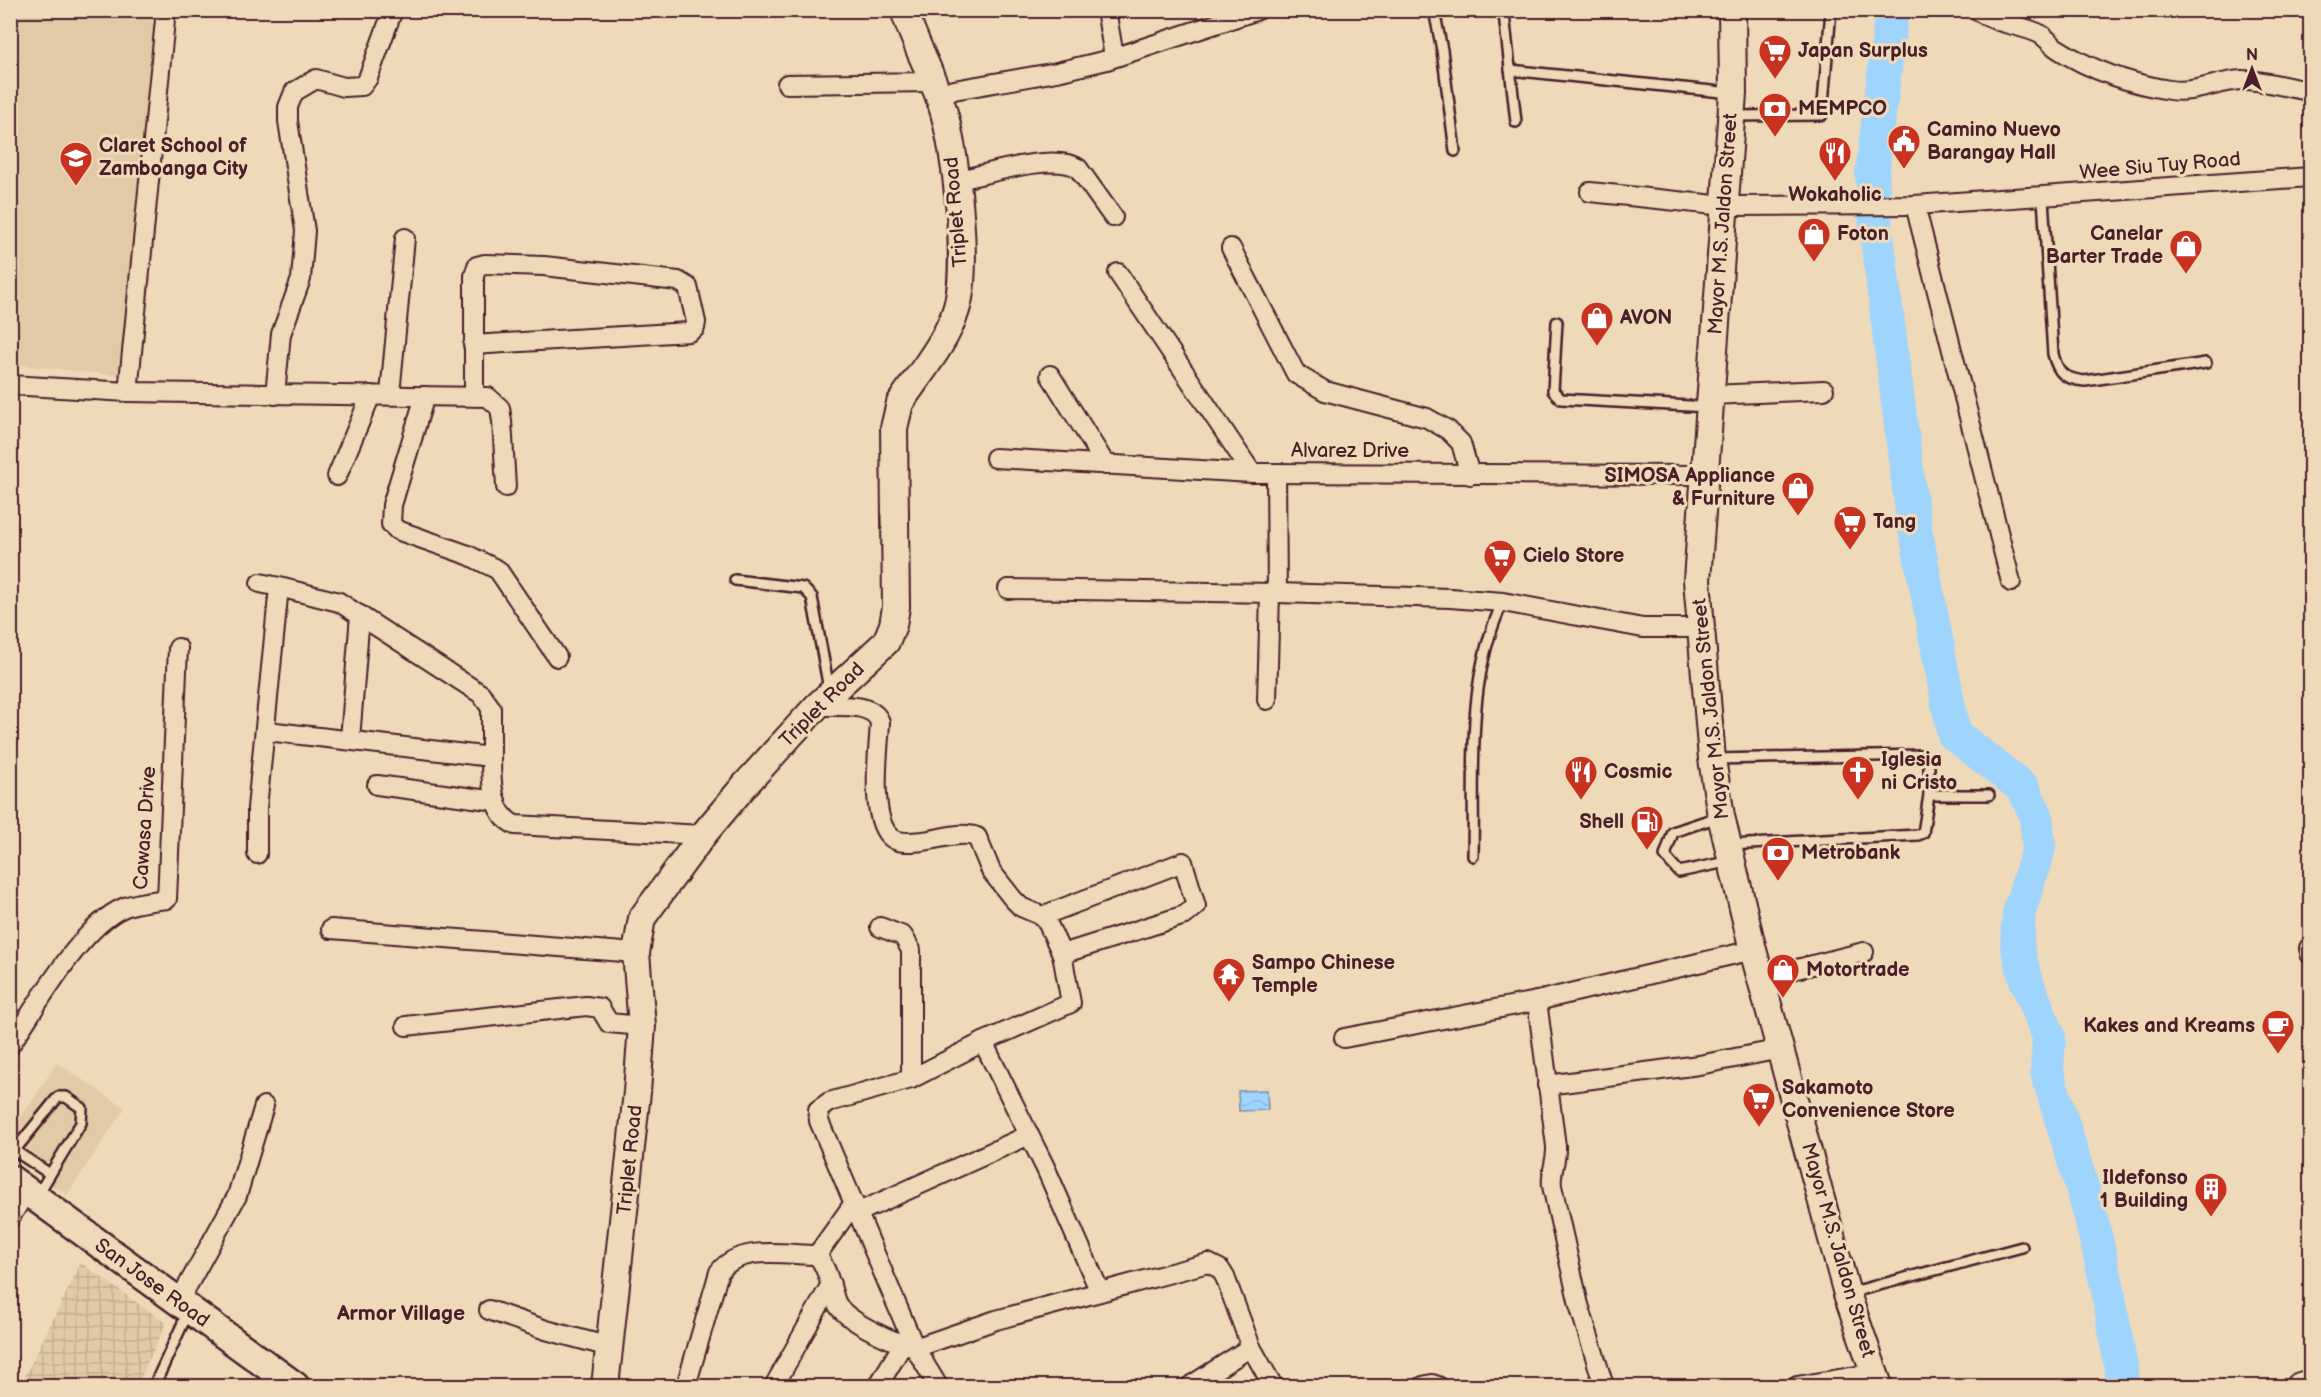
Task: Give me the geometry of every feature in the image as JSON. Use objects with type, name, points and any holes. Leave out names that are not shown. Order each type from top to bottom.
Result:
[{"type":"main road","name":"San Jose Road","points":[[25,1189],[295,1386]]},
{"type":"street","points":[[128,392],[166,10]]},
{"type":"street","points":[[275,395],[283,327],[304,265],[303,212],[288,121],[288,107],[294,92],[316,80],[344,87],[362,86],[368,78],[393,10]]},
{"type":"street","name":"Triplet Road","points":[[605,1386],[642,1026],[636,953],[642,918],[704,835],[823,700],[886,642],[893,625],[896,567],[894,428],[900,404],[948,330],[957,310],[963,268],[949,133],[935,87],[904,10]]},
{"type":"street","points":[[1106,10],[1114,56]]},
{"type":"street","points":[[787,84],[935,87],[1057,72],[1258,10]]},
{"type":"street","name":"Mayor M.S. Jaldon Street","points":[[1732,10],[1732,105],[1697,580],[1712,759],[1720,816],[1753,950],[1847,1294],[1876,1380]]},
{"type":"street","points":[[1980,12],[1992,20],[2041,35],[2057,48],[2097,69],[2139,83],[2172,90],[2198,90],[2238,80],[2256,80],[2310,91]]},
{"type":"street","points":[[955,181],[1032,165],[1071,164],[1078,168],[1113,217]]},
{"type":"street","name":"Wee Siu Tuy Road","points":[[1590,192],[1725,206],[1915,205],[2043,198],[2310,177]]},
{"type":"street","points":[[1915,205],[2011,582]]},
{"type":"street","points":[[390,394],[405,238]]},
{"type":"street","points":[[1231,248],[1296,374],[1325,391],[1427,418],[1448,430],[1461,443],[1470,475]]},
{"type":"street","points":[[473,345],[689,332],[694,328],[696,322],[688,287],[678,280],[544,266],[485,264],[477,266],[474,276],[473,345],[474,395]]},
{"type":"street","points":[[1118,273],[1252,473]]},
{"type":"street","points":[[1050,375],[1106,465]]},
{"type":"street","points":[[10,384],[128,392],[489,397],[500,408],[506,487]]},
{"type":"street","points":[[1711,401],[1824,390]]},
{"type":"street","points":[[336,476],[371,395]]},
{"type":"street","points":[[425,396],[392,505],[391,524],[397,530],[468,555],[498,570],[557,657]]},
{"type":"street","name":"Alvarez Drive","points":[[995,458],[1252,473],[1705,475]]},
{"type":"street","points":[[1267,700],[1276,473]]},
{"type":"street","points":[[260,583],[326,597],[360,615],[482,694],[491,708],[491,780],[496,801],[506,819],[515,825],[704,835]]},
{"type":"street","points":[[257,854],[257,808],[267,731],[279,587]]},
{"type":"street","points":[[1008,590],[1273,593],[1503,602],[1643,628],[1700,628]]},
{"type":"street","points":[[350,739],[360,615]]},
{"type":"street","name":"Cawasa Drive","points":[[10,1045],[74,952],[94,928],[108,916],[127,906],[167,899],[177,648]]},
{"type":"street","points":[[823,700],[874,711],[878,716],[880,722],[877,806],[892,839],[903,842],[961,836],[977,837],[991,871],[1013,899],[1021,907],[1042,916],[1062,954],[1071,1003],[983,1042],[911,1079],[829,1102],[818,1110],[819,1120],[856,1208],[909,1346],[938,1386]]},
{"type":"street","points":[[267,731],[350,739],[463,756],[491,757]]},
{"type":"street","points":[[377,785],[496,801]]},
{"type":"street","points":[[1042,916],[1183,862],[1197,906],[1185,915],[1062,954]]},
{"type":"street","points":[[880,927],[903,936],[911,950],[911,1079]]},
{"type":"street","points":[[331,929],[636,953]]},
{"type":"street","points":[[1344,1038],[1537,1000],[1753,950]]},
{"type":"street","points":[[1761,978],[1863,952]]},
{"type":"street","points":[[1537,1000],[1557,1155],[1550,1173],[1552,1186],[1579,1305],[1604,1386]]},
{"type":"street","points":[[406,1026],[586,1006],[600,1008],[609,1023],[642,1026]]},
{"type":"street","points":[[983,1042],[1029,1135],[1100,1293]]},
{"type":"street","points":[[1547,1085],[1699,1065],[1781,1049]]},
{"type":"street","points":[[184,1307],[237,1196],[264,1106]]},
{"type":"street","points":[[817,1255],[856,1208],[1029,1135]]},
{"type":"street","points":[[10,1218],[25,1189]]},
{"type":"street","points":[[686,1386],[713,1284],[726,1263],[743,1254],[817,1255]]},
{"type":"street","points":[[817,1255],[837,1302],[847,1314],[909,1346]]},
{"type":"street","points":[[878,1386],[909,1346],[1201,1264],[1216,1266],[1225,1277],[1251,1347],[1273,1386]]},
{"type":"street","points":[[774,1386],[831,1284]]},
{"type":"street","points":[[489,1310],[546,1330],[610,1347]]},
{"type":"street","points":[[1190,1386],[1251,1347]]},
{"type":"street","points":[[1797,1386],[1876,1380]]},
{"type":"street","points":[[2300,1386],[2310,1383]]},
{"type":"street","points":[[1423,1386],[1432,1384],[1438,1386]]},
{"type":"lane","points":[[1434,10],[1443,50],[1455,151]]},
{"type":"lane","points":[[1510,70],[1732,105],[1822,115],[1831,10]]},
{"type":"lane","points":[[1504,15],[1516,122]]},
{"type":"lane","points":[[2043,198],[2053,354],[2057,370],[2068,379],[2085,381],[2206,363]]},
{"type":"lane","points":[[1557,322],[1553,391],[1561,399],[1711,401]]},
{"type":"lane","points":[[735,580],[803,588],[812,597],[823,700]]},
{"type":"lane","points":[[1473,856],[1477,689],[1482,655],[1503,602]]},
{"type":"lane","points":[[1712,759],[1922,755],[1929,761],[1929,795],[1923,833],[1729,853],[1679,872],[1665,856],[1672,832],[1720,816]]},
{"type":"lane","points":[[1929,795],[1989,795]]},
{"type":"lane","points":[[25,1189],[50,1174],[81,1123],[82,1108],[76,1101],[66,1096],[58,1097],[13,1153],[50,1174]]},
{"type":"lane","points":[[1847,1294],[2022,1247]]},
{"type":"lane","points":[[154,1386],[184,1307]]},
{"type":"shaded area","name":"Claret School of Zamboanga City","points":[[11,11],[158,11],[122,376],[11,364]]},
{"type":"shaded area","points":[[57,1063],[125,1108],[67,1195],[11,1157],[11,1133]]},
{"type":"shaded area","points":[[81,1263],[166,1323],[137,1386],[20,1386]]},
{"type":"water","points":[[1267,1090],[1268,1110],[1239,1111],[1238,1091]]},
{"type":"waterway","points":[[1892,10],[1872,174],[1876,229],[1912,512],[1954,734],[2023,788],[2036,815],[2039,848],[2019,912],[2017,946],[2026,980],[2049,1037],[2047,1072],[2089,1210],[2107,1285],[2124,1386]]},
{"type":"place","name":"Japan Surplus","points":[[1775,80]]},
{"type":"place","name":"MEMPCO","points":[[1775,138]]},
{"type":"place","name":"Camino Nuevo Barangay Hall","points":[[1904,170]]},
{"type":"place","name":"Wokaholic","points":[[1835,182]]},
{"type":"place","name":"Claret School of Zamboanga City","points":[[76,187]]},
{"type":"place","name":"Foton","points":[[1814,263]]},
{"type":"place","name":"Canelar Barter Trade","points":[[2186,275]]},
{"type":"place","name":"AVON","points":[[1597,347]]},
{"type":"place","name":"SIMOSA Appliance & Furniture","points":[[1798,517]]},
{"type":"place","name":"Tang","points":[[1850,551]]},
{"type":"place","name":"Cielo Store","points":[[1500,585]]},
{"type":"place","name":"Cosmic","points":[[1581,801]]},
{"type":"place","name":"Iglesia ni Cristo","points":[[1858,801]]},
{"type":"place","name":"Shell","points":[[1647,851]]},
{"type":"place","name":"Metrobank","points":[[1778,882]]},
{"type":"place","name":"Motortrade","points":[[1783,999]]},
{"type":"place","name":"Sampo Chinese Temple","points":[[1229,1003]]},
{"type":"place","name":"Kakes and Kreams","points":[[2278,1055]]},
{"type":"place","name":"Sakamoto Convenience Store","points":[[1759,1128]]},
{"type":"place","name":"Ildefonso 1 Building","points":[[2211,1218]]},
{"type":"district","name":"Armor Village","points":[[401,1313]]}]
